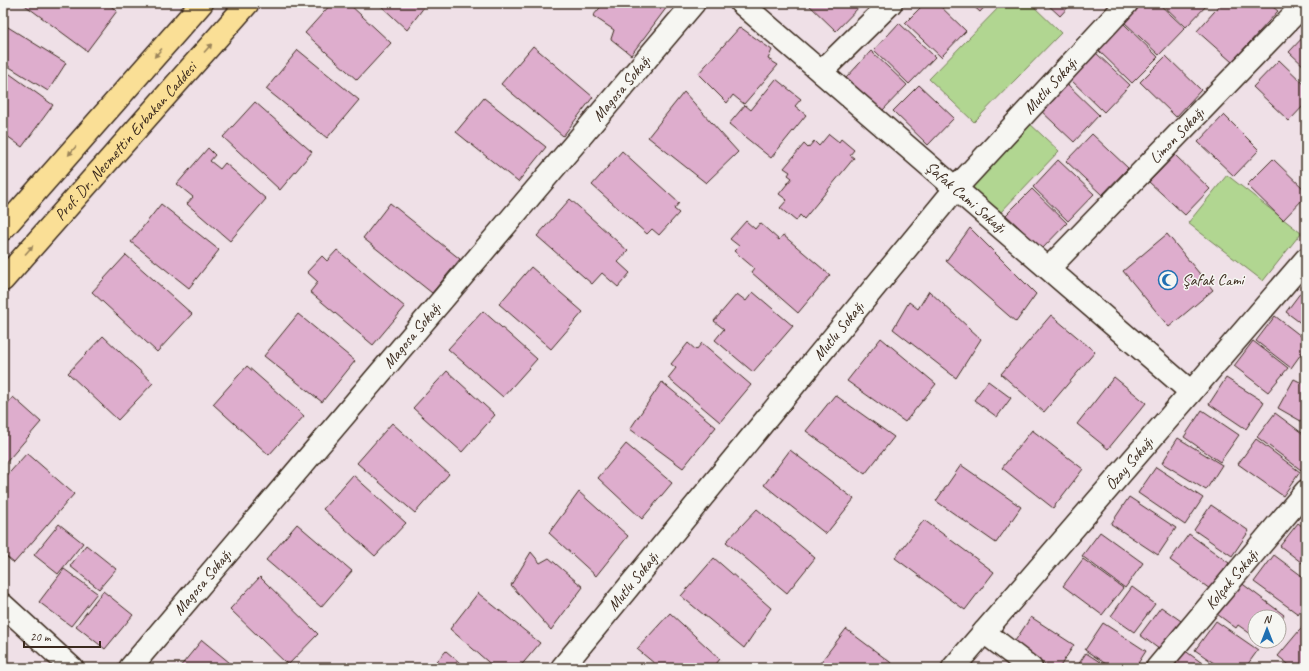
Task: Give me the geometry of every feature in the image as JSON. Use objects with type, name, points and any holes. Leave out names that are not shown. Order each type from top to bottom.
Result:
[{"type":"main road","name":"Prof. Dr. Necmettin Erbakan Caddesi","points":[[3,229],[202,3]]},
{"type":"main road","name":"Prof. Dr. Necmettin Erbakan Caddesi","points":[[3,280],[248,3]]},
{"type":"street","name":"Magosa Sokağı","points":[[130,668],[694,3]]},
{"type":"street","name":"Şafak Cami Sokağı","points":[[741,3],[1191,392]]},
{"type":"street","points":[[821,72],[891,3]]},
{"type":"street","name":"Mutlu Sokağı","points":[[562,668],[956,188],[1127,3]]},
{"type":"street","name":"Limon Sokağı","points":[[1049,268],[1305,3]]},
{"type":"street","name":"Özay Sokağı","points":[[953,668],[1306,259]]},
{"type":"street","name":"Kolçak Sokağı","points":[[1157,668],[1306,490]]},
{"type":"street","points":[[3,605],[72,668]]},
{"type":"street","points":[[984,632],[1031,668]]},
{"type":"green space","points":[[1003,3],[1030,3],[1061,33],[974,122],[929,79]]},
{"type":"green space","points":[[1028,122],[1059,151],[999,214],[969,185]]},
{"type":"green space","points":[[1227,175],[1301,233],[1263,281],[1188,223]]},
{"type":"building","points":[[22,3],[107,3],[117,11],[87,51]]},
{"type":"building","points":[[332,3],[348,3],[391,43],[357,80],[305,33]]},
{"type":"building","points":[[378,3],[427,3],[407,30]]},
{"type":"building","points":[[604,3],[670,3],[631,55],[611,39],[614,30],[593,16]]},
{"type":"building","points":[[807,3],[861,3],[862,4],[836,31]]},
{"type":"building","points":[[925,3],[937,3],[966,31],[941,57],[905,23]]},
{"type":"building","points":[[970,3],[988,3],[980,12]]},
{"type":"building","points":[[1046,3],[1072,3],[1060,16]]},
{"type":"building","points":[[1141,3],[1158,3],[1185,28],[1159,55],[1123,21]]},
{"type":"building","points":[[1161,3],[1209,3],[1186,27]]},
{"type":"building","points":[[1222,3],[1268,3],[1278,11],[1232,62],[1197,31]]},
{"type":"building","points":[[899,23],[935,57],[909,84],[874,50]]},
{"type":"building","points":[[1123,23],[1158,57],[1132,83],[1097,49]]},
{"type":"building","points":[[3,24],[66,63],[48,91],[3,63]]},
{"type":"building","points":[[740,27],[772,50],[768,59],[778,65],[744,104],[733,95],[727,103],[698,74]]},
{"type":"building","points":[[1306,34],[1306,68],[1289,52]]},
{"type":"building","points":[[533,46],[593,97],[563,136],[501,84]]},
{"type":"building","points":[[298,50],[359,100],[327,138],[266,89]]},
{"type":"building","points":[[871,51],[907,85],[881,112],[846,78]]},
{"type":"building","points":[[1095,52],[1130,85],[1104,112],[1069,78]]},
{"type":"building","points":[[1166,56],[1201,90],[1176,117],[1140,82]]},
{"type":"building","points":[[1279,60],[1306,86],[1306,103],[1289,121],[1253,87]]},
{"type":"building","points":[[3,69],[53,105],[22,147],[3,133]]},
{"type":"building","points":[[776,79],[801,99],[795,106],[806,115],[771,158],[729,124],[745,105],[751,110]]},
{"type":"building","points":[[1064,81],[1099,115],[1074,142],[1038,108]]},
{"type":"building","points":[[919,85],[954,118],[928,145],[893,111]]},
{"type":"building","points":[[684,92],[738,152],[706,183],[648,137]]},
{"type":"building","points":[[484,98],[546,147],[518,182],[456,132]]},
{"type":"building","points":[[255,102],[312,152],[280,190],[223,137]]},
{"type":"building","points":[[1224,115],[1259,150],[1234,176],[1198,142]]},
{"type":"building","points":[[829,134],[839,142],[841,139],[854,150],[850,155],[854,158],[804,219],[800,215],[796,221],[780,208],[787,200],[779,194],[792,178],[788,175],[790,172],[784,168],[804,144],[808,148],[814,141],[819,146]]},
{"type":"building","points":[[1092,134],[1128,168],[1102,195],[1066,161]]},
{"type":"building","points":[[208,148],[215,155],[210,161],[220,169],[225,163],[266,199],[230,241],[187,204],[193,197],[177,184]]},
{"type":"building","points":[[622,151],[679,203],[674,209],[679,213],[659,235],[652,229],[647,234],[592,185]]},
{"type":"building","points":[[1175,155],[1210,189],[1185,215],[1149,182]]},
{"type":"building","points":[[1273,159],[1306,191],[1306,196],[1283,220],[1247,185]]},
{"type":"building","points":[[1058,160],[1094,194],[1068,221],[1033,187]]},
{"type":"building","points":[[1032,189],[1067,223],[1042,249],[1006,215]]},
{"type":"building","points":[[570,199],[628,251],[618,262],[630,273],[618,287],[602,273],[592,284],[537,236]]},
{"type":"building","points":[[390,203],[460,259],[432,293],[363,238]]},
{"type":"building","points":[[161,204],[219,250],[189,288],[131,242]]},
{"type":"building","points":[[746,221],[755,229],[760,223],[779,240],[783,235],[830,275],[798,313],[751,272],[754,268],[734,251],[739,246],[730,239]]},
{"type":"building","points":[[970,228],[1036,294],[1016,322],[946,261]]},
{"type":"building","name":"Şafak Cami","points":[[1167,234],[1213,290],[1169,327],[1123,271]]},
{"type":"building","points":[[337,250],[405,307],[373,345],[310,292],[318,282],[307,272],[322,256],[327,261]]},
{"type":"building","points":[[126,255],[192,314],[157,352],[92,292]]},
{"type":"building","points":[[531,267],[583,312],[551,349],[499,304]]},
{"type":"building","points":[[1304,288],[1306,289],[1306,327],[1286,312]]},
{"type":"building","points":[[929,291],[981,339],[956,378],[893,329],[909,302],[918,309]]},
{"type":"building","points":[[753,292],[793,326],[753,372],[715,340],[724,329],[714,321],[737,294],[746,301]]},
{"type":"building","points":[[483,311],[537,359],[503,397],[448,349]]},
{"type":"building","points":[[298,314],[355,361],[322,402],[264,356]]},
{"type":"building","points":[[1051,315],[1095,352],[1044,412],[1001,374]]},
{"type":"building","points":[[1275,316],[1306,340],[1306,347],[1291,368],[1256,341]]},
{"type":"building","points":[[103,336],[153,383],[118,420],[68,373]]},
{"type":"building","points":[[881,338],[936,384],[905,422],[847,381]]},
{"type":"building","points":[[1253,341],[1288,368],[1268,392],[1234,366]]},
{"type":"building","points":[[688,343],[696,350],[702,343],[751,385],[720,422],[668,378],[676,368],[671,364]]},
{"type":"building","points":[[247,366],[304,416],[269,455],[213,404]]},
{"type":"building","points":[[447,371],[495,415],[462,452],[413,408]]},
{"type":"building","points":[[1114,377],[1146,403],[1108,449],[1077,424]]},
{"type":"building","points":[[1226,378],[1264,402],[1246,429],[1209,404]]},
{"type":"building","points":[[1294,379],[1306,385],[1306,424],[1278,408]]},
{"type":"building","points":[[988,381],[1011,398],[997,417],[974,400]]},
{"type":"building","points":[[662,382],[716,427],[683,468],[630,429]]},
{"type":"building","points":[[835,395],[894,437],[865,474],[806,431]]},
{"type":"building","points":[[13,397],[41,422],[4,465],[3,409]]},
{"type":"building","points":[[1202,410],[1239,435],[1220,462],[1184,437]]},
{"type":"building","points":[[1275,413],[1306,436],[1306,463],[1301,470],[1257,437]]},
{"type":"building","points":[[392,423],[449,474],[415,513],[357,463]]},
{"type":"building","points":[[1032,430],[1083,469],[1053,508],[1002,468]]},
{"type":"building","points":[[1178,438],[1222,465],[1206,490],[1162,463]]},
{"type":"building","points":[[1256,439],[1300,472],[1283,496],[1238,464]]},
{"type":"building","points":[[626,444],[672,483],[642,519],[598,478]]},
{"type":"building","points":[[790,450],[854,499],[826,534],[764,485]]},
{"type":"building","points":[[27,453],[74,494],[14,563],[3,554],[3,480]]},
{"type":"building","points":[[961,465],[1021,507],[996,543],[936,501]]},
{"type":"building","points":[[1156,467],[1203,498],[1185,525],[1138,493]]},
{"type":"building","points":[[353,475],[406,523],[375,556],[323,509]]},
{"type":"building","points":[[579,492],[628,536],[596,576],[549,533]]},
{"type":"building","points":[[1129,497],[1176,528],[1158,555],[1111,524]]},
{"type":"building","points":[[1306,500],[1306,520],[1296,512]]},
{"type":"building","points":[[1211,505],[1249,531],[1232,556],[1194,530]]},
{"type":"building","points":[[757,509],[815,558],[787,593],[726,542]]},
{"type":"building","points":[[924,520],[994,572],[965,610],[895,558]]},
{"type":"building","points":[[1298,523],[1306,529],[1306,566],[1280,546]]},
{"type":"building","points":[[59,524],[83,543],[58,574],[34,555]]},
{"type":"building","points":[[297,524],[352,571],[321,607],[266,560]]},
{"type":"building","points":[[1100,532],[1143,563],[1125,588],[1082,556]]},
{"type":"building","points":[[1189,534],[1229,563],[1210,589],[1170,560]]},
{"type":"building","points":[[86,545],[116,569],[99,589],[70,566]]},
{"type":"building","points":[[531,552],[540,563],[549,558],[583,587],[551,630],[511,585]]},
{"type":"building","points":[[1274,555],[1306,579],[1306,603],[1298,614],[1254,582]]},
{"type":"building","points":[[714,558],[771,608],[744,648],[681,596]]},
{"type":"building","points":[[1083,559],[1123,588],[1102,615],[1063,586]]},
{"type":"building","points":[[64,569],[97,593],[71,626],[39,602]]},
{"type":"building","points":[[260,577],[318,634],[288,665],[230,609]]},
{"type":"building","points":[[1240,582],[1276,609],[1247,609],[1247,631],[1238,625],[1236,628],[1217,614]]},
{"type":"building","points":[[1132,587],[1155,604],[1134,632],[1111,616]]},
{"type":"building","points":[[103,591],[133,615],[105,649],[76,626]]},
{"type":"building","points":[[478,593],[540,643],[519,668],[495,668],[450,629]]},
{"type":"building","points":[[1161,607],[1184,623],[1163,652],[1140,635]]},
{"type":"building","points":[[670,613],[720,659],[713,668],[660,668],[637,649]]},
{"type":"building","points":[[1031,617],[1074,645],[1059,668],[1050,668],[1013,644]]},
{"type":"building","points":[[1216,621],[1247,642],[1247,649],[1258,650],[1245,668],[1221,668],[1195,650]]},
{"type":"building","points":[[1103,623],[1146,651],[1135,668],[1112,668],[1085,650]]},
{"type":"building","points":[[1304,625],[1306,627],[1306,668],[1293,668],[1278,656],[1284,649],[1287,649],[1287,645]]},
{"type":"building","points":[[846,629],[898,668],[818,668],[817,667]]},
{"type":"building","points":[[202,640],[235,667],[235,668],[179,668]]},
{"type":"building","points":[[1184,650],[1209,668],[1171,668]]},
{"type":"building","points":[[446,651],[466,668],[431,668]]},
{"type":"building","points":[[1086,653],[1109,668],[1076,668]]},
{"type":"place","name":"Şafak Cami","points":[[1168,280]]}]
